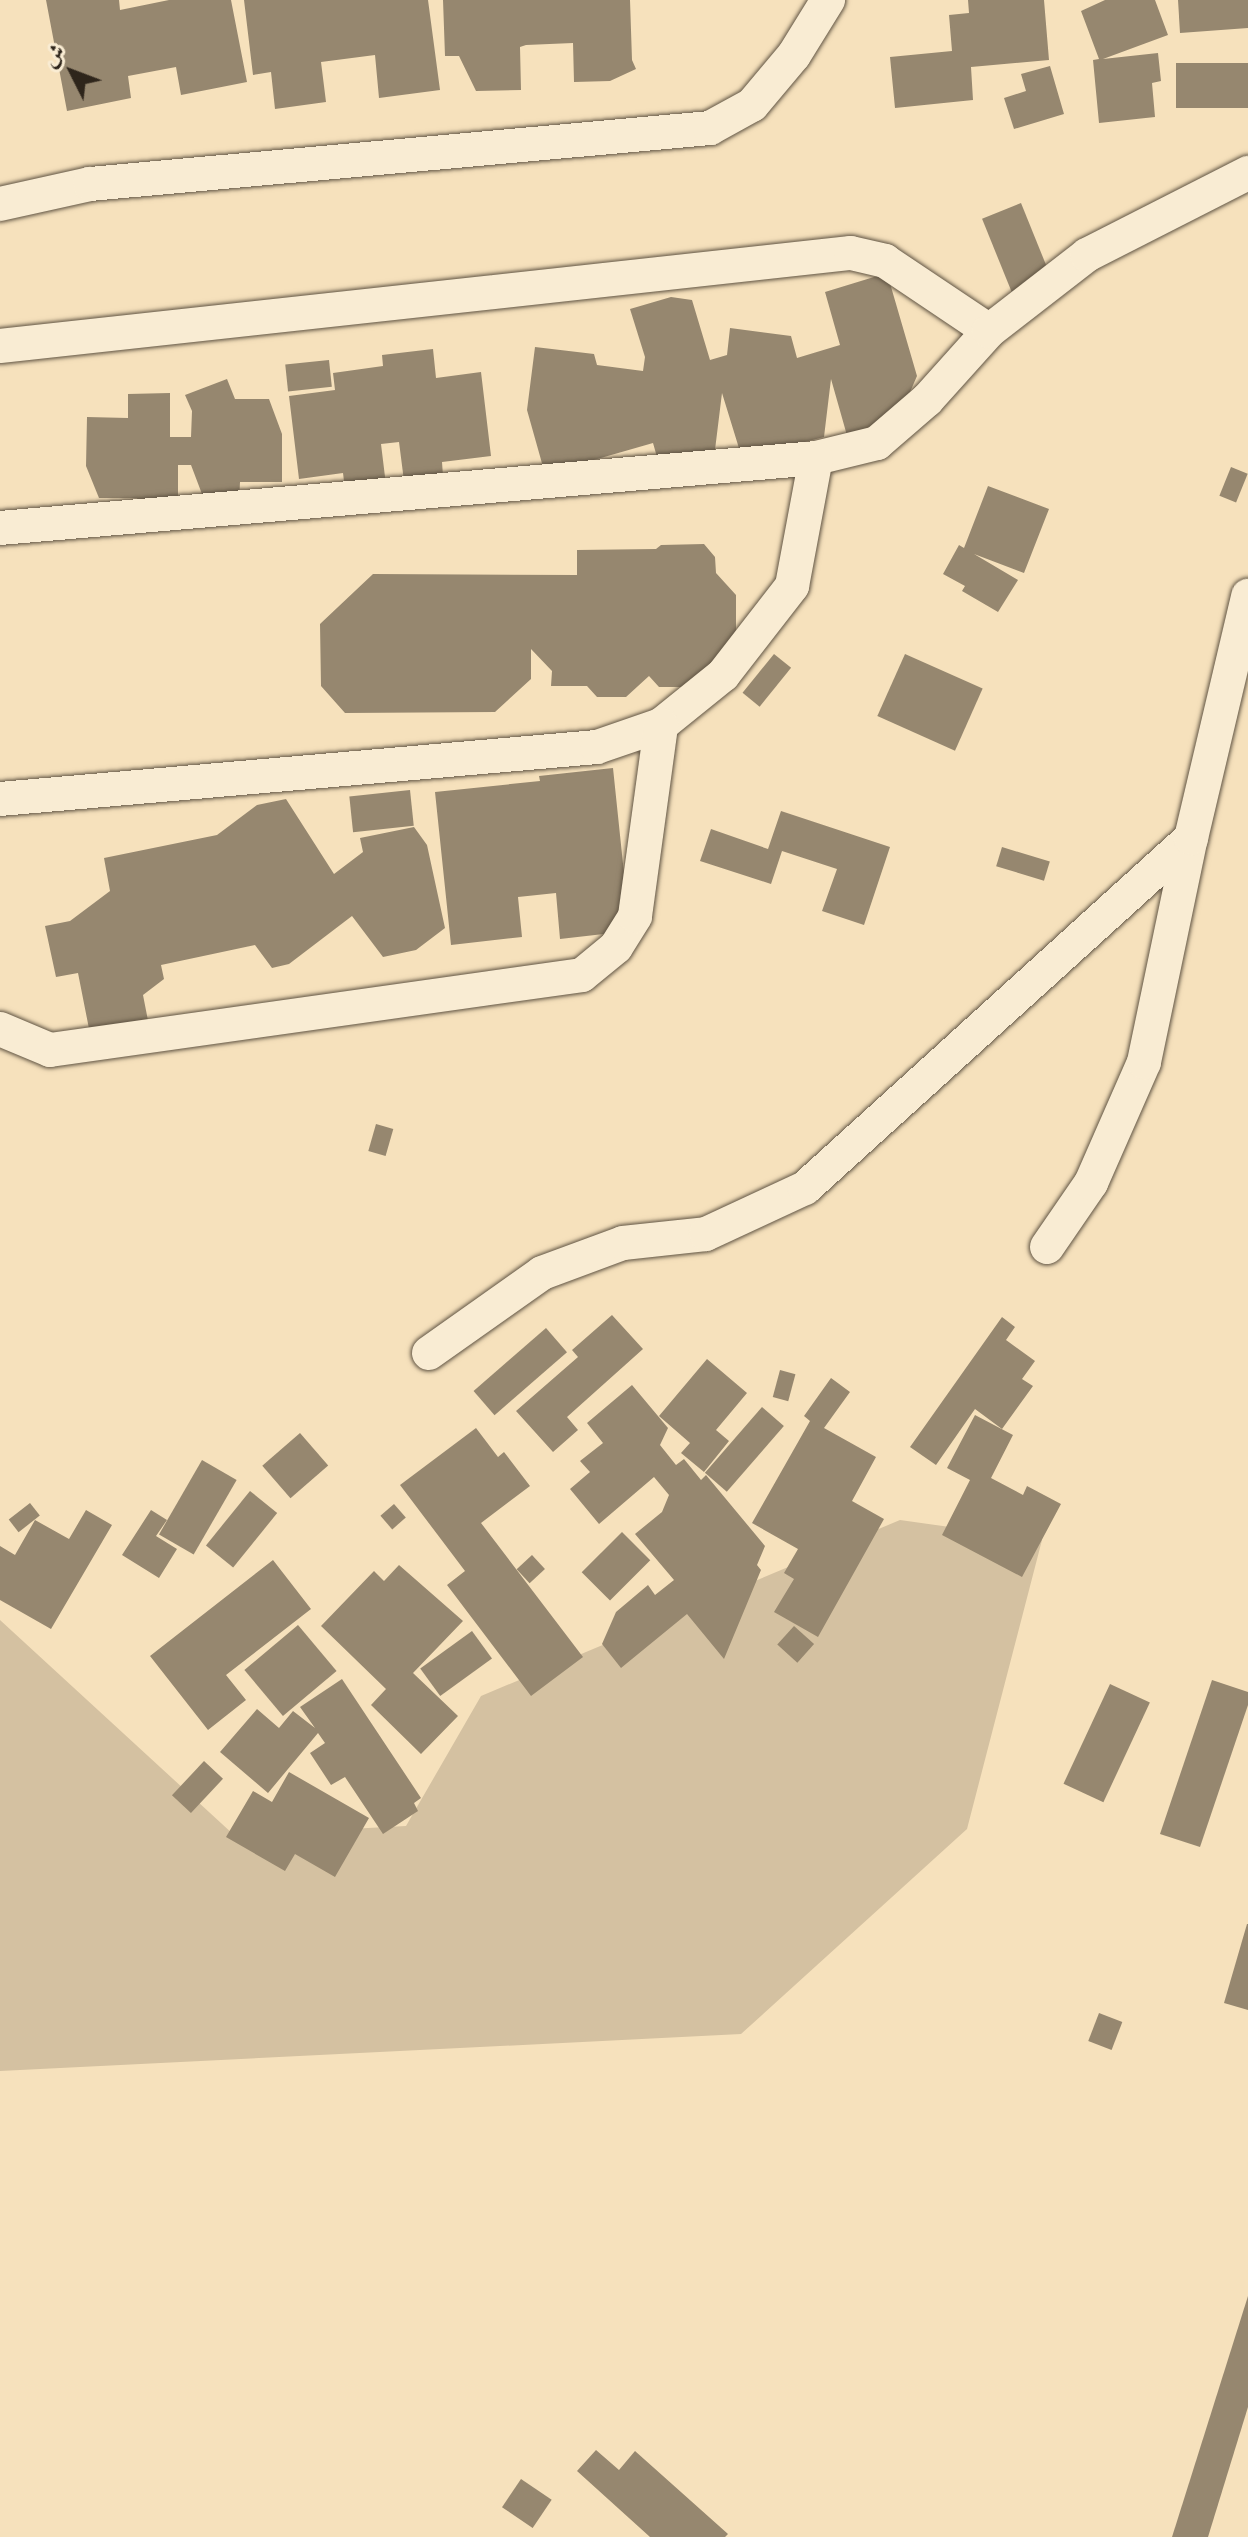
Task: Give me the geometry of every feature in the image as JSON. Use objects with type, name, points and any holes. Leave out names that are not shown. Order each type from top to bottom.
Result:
[{"type":"street","points":[[0,204],[90,184],[710,128],[752,105],[794,55],[828,0]]},
{"type":"street","points":[[0,528],[816,458],[877,443],[927,400],[989,331],[1087,255],[1248,173]]},
{"type":"street","points":[[0,346],[851,253],[885,261],[989,331]]},
{"type":"street","points":[[0,799],[597,747],[661,725],[723,675],[792,586],[816,458]]},
{"type":"street","points":[[1047,1247],[1091,1183],[1144,1062],[1191,838],[1248,596]]},
{"type":"street","points":[[0,1029],[50,1050],[582,975],[616,947],[635,916],[661,725]]},
{"type":"street","points":[[429,1353],[542,1273],[623,1243],[706,1234],[805,1188],[1191,838]]},
{"type":"shaded area","points":[[900,1520],[1042,1540],[967,1829],[741,2034],[0,2071],[0,1620],[234,1835],[406,1826],[481,1696]]},
{"type":"building","points":[[46,0],[119,0],[120,10],[169,0],[231,0],[247,82],[181,95],[176,67],[128,76],[131,98],[67,111]]},
{"type":"building","points":[[244,0],[428,0],[440,90],[379,98],[375,55],[321,62],[326,102],[275,109],[271,72],[253,75]]},
{"type":"building","points":[[443,0],[630,0],[632,60],[636,69],[610,81],[574,82],[573,43],[526,45],[520,47],[521,90],[476,91],[459,56],[445,56]]},
{"type":"building","points":[[968,0],[1044,0],[1049,60],[971,67],[973,100],[895,108],[890,57],[952,51],[949,15],[969,13]]},
{"type":"building","points":[[1105,0],[1155,0],[1168,35],[1103,59],[1158,53],[1161,81],[1152,83],[1155,117],[1099,123],[1093,60],[1099,59],[1081,11]]},
{"type":"building","points":[[1178,0],[1248,0],[1248,28],[1180,33]]},
{"type":"building","points":[[1176,63],[1248,63],[1248,108],[1176,108]]},
{"type":"building","points":[[1050,66],[1064,114],[1014,129],[1004,98],[1026,91],[1021,74]]},
{"type":"building","points":[[1021,203],[1051,278],[1012,294],[982,219]]},
{"type":"building","points":[[887,273],[917,376],[900,415],[848,439],[831,379],[824,437],[742,458],[722,393],[714,458],[657,457],[653,443],[545,474],[527,410],[535,347],[594,354],[597,365],[643,371],[645,357],[630,309],[671,297],[692,300],[710,360],[727,355],[730,328],[791,336],[797,358],[840,345],[825,292]]},
{"type":"building","points":[[433,349],[436,378],[481,372],[491,456],[442,462],[443,476],[404,481],[399,442],[381,444],[386,485],[345,489],[343,473],[299,479],[289,396],[335,390],[333,373],[383,366],[382,355]]},
{"type":"building","points":[[329,360],[332,387],[288,391],[285,365]]},
{"type":"building","points":[[227,379],[235,399],[269,399],[282,434],[282,482],[240,482],[239,502],[205,502],[191,465],[178,465],[178,504],[143,513],[137,498],[99,498],[86,466],[87,417],[128,418],[128,394],[170,393],[170,437],[191,437],[192,411],[185,395]]},
{"type":"building","points":[[1231,467],[1248,474],[1236,502],[1219,496]]},
{"type":"building","points":[[988,486],[1049,509],[1024,573],[974,554],[1018,580],[998,612],[962,591],[965,586],[943,574],[959,545],[964,548]]},
{"type":"building","points":[[704,544],[715,557],[716,573],[736,595],[736,656],[711,687],[659,687],[649,676],[626,697],[597,697],[587,686],[551,686],[552,671],[531,649],[531,679],[495,712],[345,713],[321,686],[320,624],[373,574],[577,575],[577,550],[656,549],[661,545]]},
{"type":"building","points":[[774,654],[791,668],[760,707],[743,693]]},
{"type":"building","points":[[905,654],[983,689],[955,751],[877,716]]},
{"type":"building","points":[[613,768],[630,931],[560,939],[556,893],[518,897],[522,937],[451,945],[435,792],[540,781],[539,776]]},
{"type":"building","points":[[410,790],[414,826],[353,832],[349,796]]},
{"type":"building","points":[[286,799],[334,874],[363,852],[360,838],[414,827],[427,845],[445,928],[416,950],[383,957],[352,916],[289,964],[272,968],[255,945],[161,965],[164,979],[143,995],[152,1041],[94,1054],[78,973],[56,977],[45,926],[70,921],[110,891],[104,858],[217,835],[257,805]]},
{"type":"building","points":[[781,811],[890,847],[864,925],[822,911],[837,869],[782,851],[771,884],[700,861],[711,829],[768,849]]},
{"type":"building","points":[[1002,847],[1050,862],[1044,881],[996,866]]},
{"type":"building","points":[[376,1124],[393,1129],[386,1156],[368,1151]]},
{"type":"building","points":[[612,1315],[643,1349],[567,1417],[578,1430],[553,1452],[516,1411],[578,1357],[572,1350]]},
{"type":"building","points":[[1002,1317],[1015,1327],[1006,1340],[1035,1361],[1022,1379],[1033,1386],[1002,1429],[975,1409],[936,1465],[910,1447]]},
{"type":"building","points":[[546,1328],[567,1352],[495,1415],[474,1391]]},
{"type":"building","points":[[707,1359],[747,1393],[716,1430],[729,1441],[704,1472],[681,1453],[690,1443],[659,1416]]},
{"type":"building","points":[[780,1370],[795,1374],[788,1401],[773,1397]]},
{"type":"building","points":[[831,1378],[850,1392],[824,1428],[876,1457],[852,1501],[884,1519],[818,1637],[774,1612],[794,1579],[784,1573],[798,1549],[752,1523],[810,1421],[804,1416]]},
{"type":"building","points":[[632,1385],[668,1428],[660,1445],[676,1465],[684,1459],[701,1480],[706,1475],[765,1546],[757,1565],[761,1570],[724,1659],[687,1614],[621,1668],[602,1644],[616,1612],[648,1585],[655,1595],[674,1580],[635,1534],[662,1512],[669,1495],[654,1477],[599,1524],[570,1489],[590,1472],[580,1461],[603,1443],[587,1423]]},
{"type":"building","points":[[762,1407],[784,1426],[727,1492],[705,1473]]},
{"type":"building","points":[[975,1415],[1013,1435],[991,1478],[1023,1495],[1027,1486],[1061,1504],[1022,1577],[942,1535],[970,1480],[947,1468]]},
{"type":"building","points":[[476,1428],[498,1457],[504,1452],[530,1486],[481,1523],[583,1657],[531,1696],[447,1585],[465,1571],[400,1485]]},
{"type":"building","points":[[300,1433],[328,1465],[290,1498],[262,1466]]},
{"type":"building","points":[[202,1460],[237,1480],[194,1554],[159,1534]]},
{"type":"building","points":[[250,1491],[277,1513],[233,1567],[206,1545]]},
{"type":"building","points":[[30,1503],[40,1516],[19,1532],[9,1520]]},
{"type":"building","points":[[394,1504],[406,1518],[392,1529],[380,1516]]},
{"type":"building","points":[[86,1510],[112,1525],[51,1629],[0,1600],[0,1546],[15,1555],[35,1520],[69,1539]]},
{"type":"building","points":[[151,1510],[167,1520],[156,1536],[177,1549],[159,1578],[122,1555]]},
{"type":"building","points":[[622,1532],[650,1560],[610,1601],[582,1572]]},
{"type":"building","points":[[532,1555],[545,1569],[530,1583],[517,1569]]},
{"type":"building","points":[[273,1560],[311,1609],[226,1675],[246,1700],[208,1730],[150,1656]]},
{"type":"building","points":[[399,1565],[463,1621],[413,1673],[458,1716],[421,1754],[371,1705],[386,1689],[321,1626],[374,1571],[384,1581]]},
{"type":"building","points":[[298,1625],[337,1671],[283,1716],[244,1670]]},
{"type":"building","points":[[794,1626],[814,1644],[797,1663],[777,1645]]},
{"type":"building","points":[[472,1631],[492,1659],[440,1696],[420,1669]]},
{"type":"building","points":[[342,1679],[421,1798],[414,1803],[418,1811],[383,1834],[345,1777],[331,1785],[310,1753],[325,1743],[318,1733],[268,1793],[220,1752],[257,1709],[279,1728],[293,1711],[315,1728],[300,1707]]},
{"type":"building","points":[[1212,1680],[1248,1692],[1248,1705],[1200,1847],[1160,1834]]},
{"type":"building","points":[[1110,1684],[1150,1703],[1103,1802],[1064,1784]]},
{"type":"building","points":[[204,1761],[223,1779],[191,1813],[172,1795]]},
{"type":"building","points":[[289,1772],[369,1818],[335,1877],[295,1854],[285,1871],[226,1837],[253,1791],[272,1802]]},
{"type":"building","points":[[1248,1924],[1248,2010],[1224,2003]]},
{"type":"building","points":[[1099,2013],[1122,2022],[1112,2050],[1088,2041]]},
{"type":"building","points":[[1248,2296],[1248,2407],[1208,2537],[1172,2537]]},
{"type":"building","points":[[596,2450],[619,2470],[635,2451],[728,2534],[725,2537],[650,2537],[577,2471]]},
{"type":"building","points":[[521,2479],[552,2500],[533,2528],[502,2507]]}]
